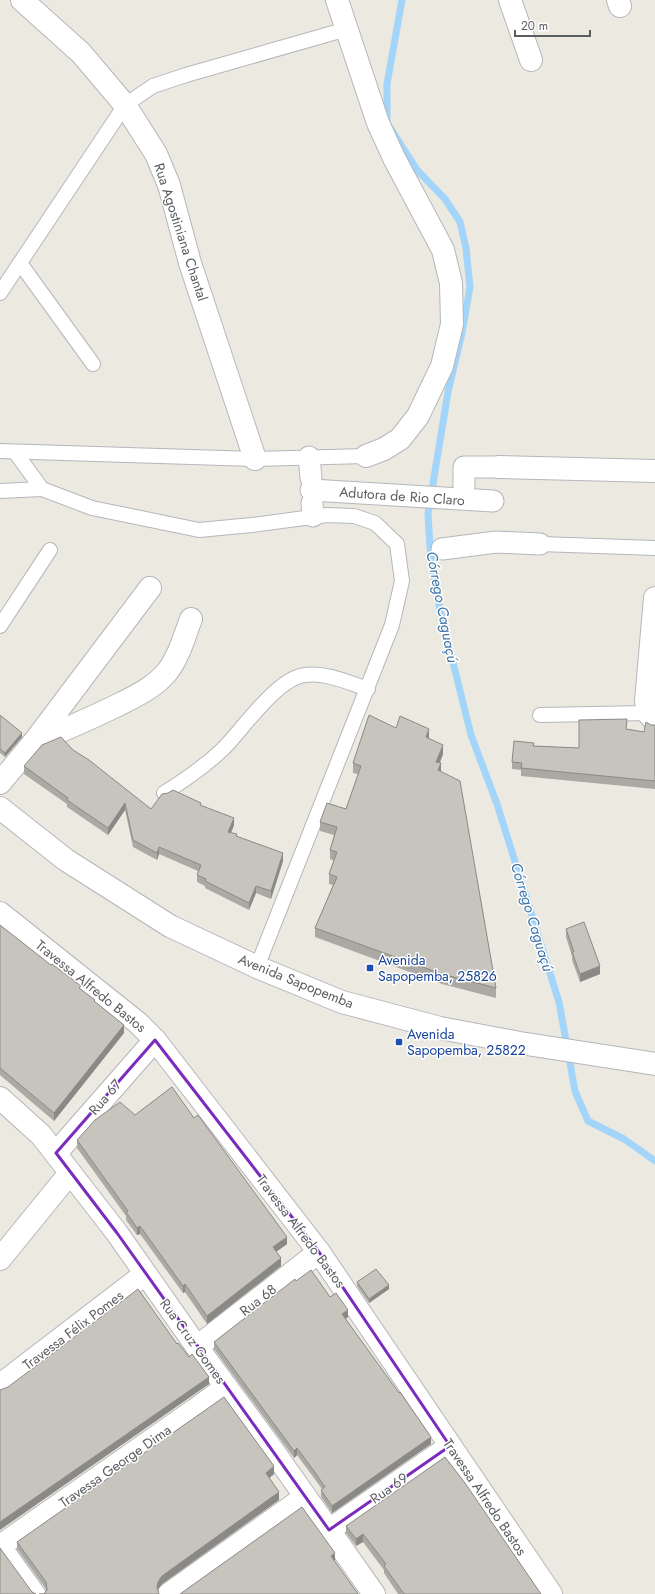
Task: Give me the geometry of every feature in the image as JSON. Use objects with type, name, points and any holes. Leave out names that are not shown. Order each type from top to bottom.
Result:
[{"type":"street","name":"Rua Agostiniana Chantal","points":[[22,0],[81,53],[125,105],[156,154],[168,185],[190,263],[255,458]]},
{"type":"street","points":[[337,0],[378,122],[394,158],[443,250],[451,283],[452,324],[442,366],[418,416],[400,440],[384,449],[366,456]]},
{"type":"street","points":[[510,0],[531,60]]},
{"type":"street","points":[[309,457],[312,497]]},
{"type":"street","points":[[464,487],[464,467],[655,471]]},
{"type":"street","name":"Adutora de Rio Claro","points":[[312,497],[493,502]]},
{"type":"street","points":[[442,549],[494,533],[540,544]]},
{"type":"street","points":[[0,783],[34,742],[150,588]]},
{"type":"street","points":[[651,717],[646,701],[655,598]]},
{"type":"street","points":[[34,742],[75,726],[138,695],[153,685],[167,672],[177,654],[191,619]]},
{"type":"street","name":"Avenida Sapopemba","points":[[0,808],[66,860],[170,926],[257,967],[342,1002],[440,1028],[520,1043],[655,1064]]},
{"type":"street","name":"Travessa Alfredo Bastos","points":[[0,913],[138,1023],[155,1040],[319,1252],[551,1594]]},
{"type":"street","name":"Rua 67","points":[[56,1153],[155,1040]]},
{"type":"street","name":"Rua Cruz Gomes","points":[[0,1098],[41,1135],[117,1233],[374,1594]]},
{"type":"street","points":[[0,1259],[70,1173]]},
{"type":"street","name":"Rua 68","points":[[197,1347],[319,1252]]},
{"type":"street","name":"Travessa Félix Pomes","points":[[0,1385],[145,1274]]},
{"type":"street","name":"Travessa George Dima","points":[[1,1542],[226,1387]]},
{"type":"street","name":"Rua 69","points":[[329,1530],[450,1446]]},
{"type":"street","points":[[169,1594],[305,1497]]},
{"type":"lane","points":[[0,292],[125,105],[153,86],[347,29]]},
{"type":"lane","points":[[20,263],[93,364]]},
{"type":"lane","points":[[0,451],[255,458],[366,456]]},
{"type":"lane","points":[[15,452],[42,489]]},
{"type":"lane","points":[[0,491],[42,489],[92,508],[199,530],[252,525],[312,497],[327,515],[354,516],[375,523],[397,544],[402,581],[392,626],[257,967]]},
{"type":"lane","points":[[540,544],[655,548]]},
{"type":"lane","points":[[0,626],[50,550]]},
{"type":"lane","points":[[164,793],[192,775],[222,749],[277,689],[292,678],[305,675],[320,675],[368,689]]},
{"type":"lane","points":[[540,715],[651,717]]},
{"type":"lane","points":[[1,1542],[39,1594]]},
{"type":"highlighted area","points":[[155,1040],[319,1252],[450,1446],[329,1530],[117,1233],[56,1153]]},
{"type":"building","points":[[0,715],[22,733],[5,753],[0,749]]},
{"type":"building","points":[[369,715],[396,728],[400,716],[429,729],[426,737],[443,745],[436,762],[441,763],[438,770],[460,781],[496,988],[442,974],[315,928],[337,877],[329,874],[337,852],[330,850],[337,827],[320,822],[327,803],[346,809],[361,766],[353,763]]},
{"type":"building","points":[[627,719],[626,729],[644,732],[646,722],[651,725],[655,725],[655,781],[521,768],[522,763],[512,762],[514,741],[534,743],[533,746],[579,748],[579,720]]},
{"type":"building","points":[[61,737],[73,750],[89,760],[151,809],[162,794],[173,790],[201,803],[200,805],[234,818],[228,832],[237,834],[236,836],[283,853],[271,891],[256,886],[249,903],[205,881],[206,879],[197,875],[201,865],[159,847],[157,853],[133,840],[125,803],[108,828],[67,800],[68,798],[24,766],[42,745]]},
{"type":"building","points":[[584,922],[600,966],[580,974],[566,929]]},
{"type":"building","points":[[0,925],[51,965],[52,964],[81,986],[79,988],[124,1025],[54,1113],[0,1068]]},
{"type":"building","points":[[172,1087],[194,1118],[198,1115],[287,1237],[273,1247],[281,1258],[207,1316],[185,1284],[183,1286],[140,1226],[137,1228],[126,1212],[128,1211],[77,1140],[95,1120],[120,1102],[135,1115]]},
{"type":"building","points":[[376,1269],[389,1285],[369,1299],[357,1282]]},
{"type":"building","points":[[311,1270],[330,1297],[336,1293],[348,1310],[342,1314],[399,1393],[400,1392],[431,1437],[332,1506],[321,1490],[325,1487],[314,1471],[297,1448],[294,1451],[214,1342],[295,1279],[296,1281]]},
{"type":"building","points":[[138,1289],[177,1344],[178,1343],[189,1357],[192,1354],[209,1377],[0,1522],[0,1390],[8,1387]]},
{"type":"building","points":[[224,1397],[274,1466],[266,1473],[279,1492],[162,1576],[157,1587],[159,1594],[44,1594],[47,1590],[46,1582],[17,1542]]},
{"type":"building","points":[[445,1457],[465,1483],[541,1594],[404,1594],[384,1566],[386,1564],[363,1534],[356,1539],[346,1526]]},
{"type":"building","points":[[302,1507],[335,1553],[331,1556],[358,1594],[180,1594]]},
{"type":"building","points":[[0,1548],[32,1592],[36,1594],[0,1594]]},
{"type":"waterway","name":"Córrego Caguaçú","points":[[402,0],[387,84],[387,123],[417,170],[445,199],[460,222],[466,248],[470,287],[462,333],[448,392],[428,514],[431,561],[440,610],[471,735],[497,804],[559,1002],[575,1091],[588,1121],[624,1139],[655,1161]]},
{"type":"place","name":"Avenida Sapopemba, 25826","points":[[370,968]]},
{"type":"place","name":"Avenida Sapopemba, 25822","points":[[399,1042]]}]
